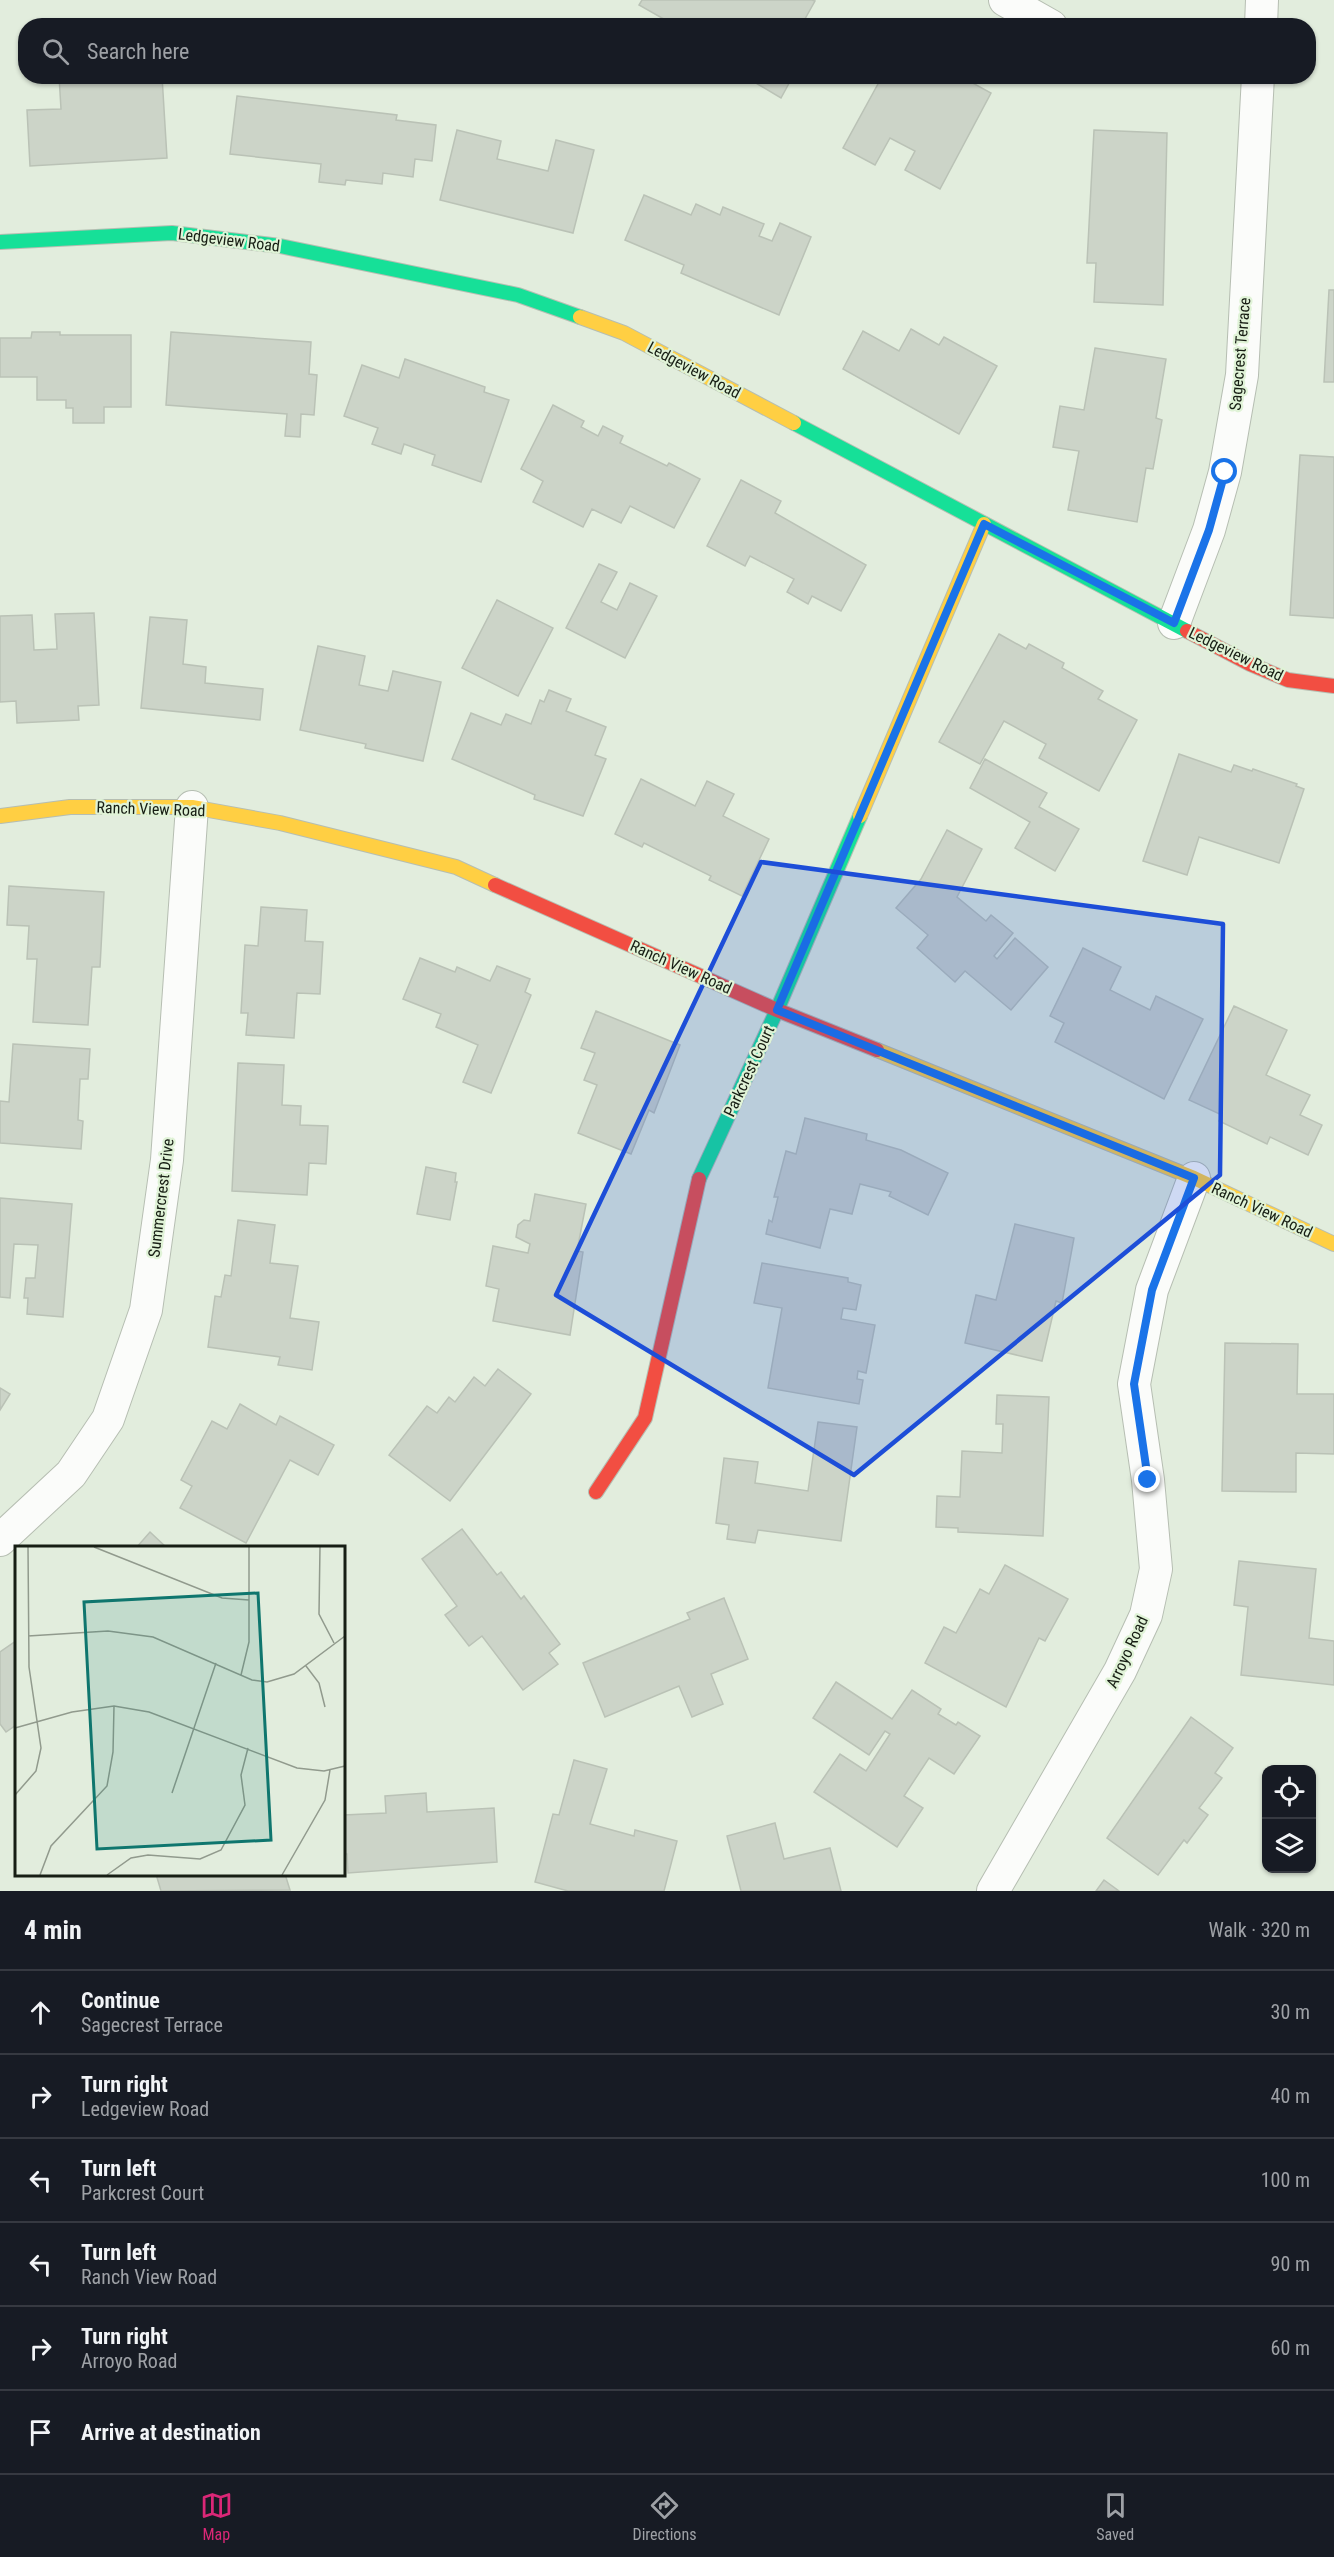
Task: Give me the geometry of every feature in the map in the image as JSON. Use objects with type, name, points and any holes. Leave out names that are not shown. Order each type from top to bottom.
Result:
[{"type":"street","points":[[1005,0],[1037,18]]},
{"type":"street","points":[[1261,18],[1262,0]]},
{"type":"street","name":"Sagecrest Terrace","points":[[1174,623],[1209,530],[1225,472],[1242,375],[1258,84]]},
{"type":"street","name":"Ledgeview Road","points":[[0,242],[172,233],[280,246],[518,295],[624,333],[1250,664],[1288,680],[1334,686]]},
{"type":"street","name":"Parkcrest Court","points":[[596,1492],[645,1418],[699,1178],[777,1010],[984,524]]},
{"type":"street","name":"Ranch View Road","points":[[0,816],[70,807],[192,807],[280,823],[456,867],[777,1010],[1194,1178],[1334,1244]]},
{"type":"street","name":"Summercrest Drive","points":[[0,1540],[71,1474],[108,1419],[146,1310],[167,1160],[192,807]]},
{"type":"street","name":"Arroyo Road","points":[[993,1891],[1120,1671],[1146,1615],[1156,1569],[1148,1480],[1134,1384],[1152,1290],[1194,1178]]},
{"type":"highlighted area","points":[[761,862],[1223,924],[1220,1175],[854,1475],[556,1295]]},
{"type":"building","points":[[642,0],[815,1],[805,18],[662,18],[639,5]]},
{"type":"building","points":[[59,84],[162,84],[167,158],[30,166],[27,110],[61,109]]},
{"type":"building","points":[[757,84],[789,84],[781,98]]},
{"type":"building","points":[[878,84],[975,84],[991,93],[940,189],[905,170],[915,151],[890,138],[875,165],[843,148]]},
{"type":"building","points":[[237,96],[397,115],[396,120],[436,125],[432,161],[415,159],[413,177],[383,173],[382,184],[346,180],[345,185],[319,182],[321,164],[230,154]]},
{"type":"building","points":[[457,130],[501,141],[497,159],[548,171],[556,140],[594,150],[573,233],[440,200]]},
{"type":"building","points":[[1094,130],[1167,133],[1163,305],[1094,302],[1096,263],[1087,263]]},
{"type":"building","points":[[644,195],[691,215],[696,204],[720,215],[723,207],[764,224],[759,236],[772,241],[780,223],[811,237],[779,315],[681,273],[684,265],[625,240]]},
{"type":"building","points":[[1329,290],[1334,290],[1334,382],[1324,382]]},
{"type":"building","points":[[911,329],[939,345],[944,337],[997,366],[959,434],[843,369],[863,331],[899,351]]},
{"type":"building","points":[[32,332],[60,332],[60,335],[131,335],[131,407],[104,407],[104,423],[73,423],[73,408],[66,408],[66,400],[37,400],[37,377],[0,377],[0,338],[31,338]]},
{"type":"building","points":[[171,332],[311,342],[309,374],[317,375],[314,415],[301,414],[300,437],[285,436],[287,414],[166,405]]},
{"type":"building","points":[[1095,348],[1166,359],[1156,418],[1162,420],[1153,469],[1146,468],[1137,522],[1068,510],[1079,451],[1053,447],[1060,406],[1084,410]]},
{"type":"building","points":[[405,359],[485,387],[484,392],[509,400],[481,482],[432,465],[435,455],[404,444],[401,454],[372,444],[378,428],[344,416],[362,365],[399,378]]},
{"type":"building","points":[[553,405],[584,421],[581,427],[598,436],[603,426],[623,436],[620,443],[667,466],[669,463],[700,479],[674,528],[630,506],[621,523],[592,509],[583,527],[533,502],[543,481],[521,469]]},
{"type":"building","points":[[1300,455],[1334,457],[1334,618],[1290,615]]},
{"type":"building","points":[[741,480],[781,501],[775,513],[866,565],[841,611],[812,596],[808,604],[787,592],[794,579],[750,556],[745,566],[707,546]]},
{"type":"building","points":[[599,564],[617,572],[601,602],[617,610],[630,583],[657,596],[625,658],[566,628]]},
{"type":"building","points":[[497,600],[553,628],[518,696],[462,668]]},
{"type":"building","points":[[94,613],[99,705],[78,706],[79,720],[17,723],[16,701],[0,702],[0,616],[32,615],[34,650],[57,649],[55,614]]},
{"type":"building","points":[[150,617],[187,620],[183,664],[206,667],[205,683],[263,689],[260,720],[141,708]]},
{"type":"building","points":[[999,634],[1026,649],[1029,644],[1064,663],[1062,668],[1103,691],[1098,699],[1137,720],[1099,791],[1039,758],[1046,744],[1004,721],[980,764],[939,742]]},
{"type":"building","points":[[318,646],[365,656],[359,685],[388,691],[393,671],[441,682],[423,761],[365,748],[366,744],[300,730]]},
{"type":"building","points":[[549,690],[571,699],[566,711],[606,727],[595,755],[606,759],[583,816],[534,799],[535,795],[452,759],[471,713],[501,725],[506,714],[531,724],[540,700],[544,702]]},
{"type":"building","points":[[1179,754],[1231,772],[1234,765],[1252,771],[1253,769],[1297,784],[1296,786],[1304,789],[1279,863],[1199,837],[1187,875],[1143,861]]},
{"type":"building","points":[[985,759],[1047,793],[1039,807],[1079,829],[1055,871],[1015,848],[1030,822],[970,788]]},
{"type":"building","points":[[641,779],[695,806],[707,781],[734,794],[723,816],[769,839],[742,896],[709,880],[711,876],[644,843],[642,847],[615,834]]},
{"type":"building","points":[[947,830],[982,849],[957,897],[986,921],[991,915],[1013,933],[994,956],[997,959],[1015,938],[1048,967],[1011,1010],[965,971],[955,982],[917,948],[928,935],[896,908],[921,879]]},
{"type":"building","points":[[9,886],[104,892],[100,967],[92,967],[88,1025],[33,1022],[37,959],[27,959],[29,926],[7,925]]},
{"type":"building","points":[[261,907],[307,910],[305,941],[323,942],[320,994],[297,993],[294,1038],[246,1035],[248,1013],[241,1013],[245,945],[258,946]]},
{"type":"building","points":[[1083,948],[1121,967],[1110,990],[1150,1010],[1156,996],[1203,1019],[1164,1099],[1055,1042],[1064,1023],[1050,1016]]},
{"type":"building","points":[[420,958],[455,972],[457,967],[490,981],[497,966],[530,979],[525,992],[531,995],[491,1093],[463,1082],[478,1045],[436,1027],[441,1014],[403,999]]},
{"type":"building","points":[[1234,1006],[1287,1030],[1266,1075],[1310,1095],[1300,1115],[1322,1125],[1308,1155],[1270,1137],[1267,1144],[1219,1121],[1222,1115],[1189,1100]]},
{"type":"building","points":[[596,1011],[680,1045],[654,1113],[649,1110],[631,1154],[578,1133],[597,1085],[584,1080],[595,1053],[581,1048]]},
{"type":"building","points":[[13,1044],[90,1049],[88,1079],[80,1079],[78,1120],[83,1121],[81,1149],[0,1143],[0,1101],[9,1102]]},
{"type":"building","points":[[238,1063],[284,1065],[282,1105],[301,1106],[300,1125],[328,1126],[326,1164],[309,1163],[307,1195],[232,1191]]},
{"type":"building","points":[[805,1118],[867,1134],[866,1140],[901,1150],[948,1173],[928,1215],[889,1196],[891,1192],[860,1184],[852,1214],[830,1209],[820,1248],[766,1234],[769,1220],[772,1222],[778,1197],[774,1197],[786,1151],[796,1154]]},
{"type":"building","points":[[426,1167],[456,1173],[455,1182],[457,1182],[450,1220],[417,1214]]},
{"type":"building","points":[[535,1194],[586,1204],[577,1251],[583,1252],[570,1335],[493,1321],[499,1289],[486,1286],[493,1246],[528,1253],[530,1244],[516,1237],[518,1225],[524,1220],[530,1221]]},
{"type":"building","points":[[0,1198],[72,1204],[63,1317],[27,1314],[28,1298],[24,1298],[26,1278],[35,1278],[38,1245],[14,1244],[10,1298],[0,1297]]},
{"type":"building","points":[[238,1220],[275,1225],[270,1263],[298,1266],[290,1318],[319,1322],[312,1370],[278,1365],[280,1357],[208,1347],[215,1296],[221,1297],[225,1275],[231,1276]]},
{"type":"building","points":[[1015,1224],[1074,1238],[1062,1303],[1056,1301],[1042,1361],[965,1343],[976,1295],[996,1300]]},
{"type":"building","points":[[762,1263],[848,1278],[848,1282],[861,1285],[856,1310],[843,1308],[841,1319],[875,1325],[866,1373],[858,1371],[857,1379],[863,1380],[859,1404],[768,1388],[782,1308],[754,1303]]},
{"type":"building","points":[[1225,1343],[1298,1344],[1297,1394],[1334,1394],[1334,1454],[1296,1453],[1296,1492],[1222,1491]]},
{"type":"building","points":[[498,1369],[531,1394],[450,1501],[389,1455],[427,1406],[437,1413],[449,1397],[455,1402],[474,1377],[485,1386]]},
{"type":"building","points":[[0,1388],[10,1394],[0,1410]]},
{"type":"building","points":[[997,1395],[1049,1397],[1043,1536],[958,1532],[958,1528],[936,1527],[937,1496],[960,1497],[962,1451],[1002,1453],[1003,1424],[996,1424]]},
{"type":"building","points":[[240,1404],[276,1425],[280,1416],[334,1445],[318,1475],[290,1460],[246,1543],[180,1508],[192,1486],[181,1480],[212,1421],[227,1429]]},
{"type":"building","points":[[818,1422],[857,1427],[841,1541],[758,1530],[755,1543],[727,1539],[729,1525],[716,1523],[724,1458],[758,1462],[755,1483],[808,1491]]},
{"type":"building","points":[[462,1529],[497,1575],[501,1572],[521,1599],[524,1596],[560,1644],[549,1653],[558,1664],[523,1690],[482,1636],[469,1646],[445,1615],[457,1606],[422,1559]]},
{"type":"building","points":[[150,1532],[165,1546],[138,1546]]},
{"type":"building","points":[[1239,1561],[1316,1569],[1309,1638],[1334,1641],[1334,1685],[1241,1675],[1248,1607],[1234,1605]]},
{"type":"building","points":[[1005,1565],[1068,1599],[1045,1641],[1039,1638],[1006,1707],[925,1663],[944,1627],[956,1633],[980,1589],[989,1594]]},
{"type":"building","points":[[724,1598],[748,1659],[711,1674],[723,1704],[692,1717],[679,1686],[605,1717],[583,1663],[690,1619],[687,1613]]},
{"type":"building","points":[[15,1642],[15,1726],[6,1732],[0,1724],[0,1652]]},
{"type":"building","points":[[836,1682],[892,1719],[912,1690],[941,1709],[938,1714],[956,1725],[958,1722],[980,1736],[954,1774],[929,1758],[904,1796],[923,1808],[897,1847],[814,1792],[840,1754],[866,1771],[890,1734],[885,1731],[869,1755],[813,1718]]},
{"type":"building","points":[[1191,1717],[1233,1748],[1215,1773],[1222,1778],[1199,1808],[1208,1815],[1187,1843],[1184,1840],[1158,1875],[1107,1838]]},
{"type":"building","points":[[574,1760],[607,1769],[590,1824],[634,1836],[635,1830],[677,1841],[664,1891],[568,1891],[535,1882],[553,1814],[559,1815]]},
{"type":"building","points":[[426,1793],[427,1812],[494,1808],[497,1862],[348,1873],[347,1854],[345,1854],[345,1815],[386,1813],[385,1796]]},
{"type":"building","points":[[775,1823],[784,1859],[830,1848],[841,1891],[741,1891],[727,1836]]},
{"type":"building","points":[[157,1876],[286,1876],[290,1890],[161,1891]]},
{"type":"building","points":[[1104,1880],[1119,1891],[1096,1891]]},
{"type":"traffic: fast","points":[[0,242],[172,233],[280,246],[518,295],[580,317]]},
{"type":"traffic: fast","points":[[794,423],[1187,631]]},
{"type":"traffic: fast","points":[[699,1179],[777,1010],[860,816]]},
{"type":"traffic: slow","points":[[580,317],[624,333],[794,423]]},
{"type":"traffic: slow","points":[[860,816],[984,524]]},
{"type":"traffic: slow","points":[[0,816],[70,807],[192,807],[280,823],[456,867],[495,885]]},
{"type":"traffic: slow","points":[[877,1050],[1194,1178],[1334,1244]]},
{"type":"traffic: jam","points":[[1187,631],[1250,664],[1288,680],[1334,686]]},
{"type":"traffic: jam","points":[[495,885],[777,1010],[877,1050]]},
{"type":"traffic: jam","points":[[596,1492],[645,1418],[699,1179]]},
{"type":"route","points":[[1148,1480],[1134,1384],[1152,1290],[1194,1178],[777,1010],[984,524],[1174,623],[1209,530],[1225,472]]}]
